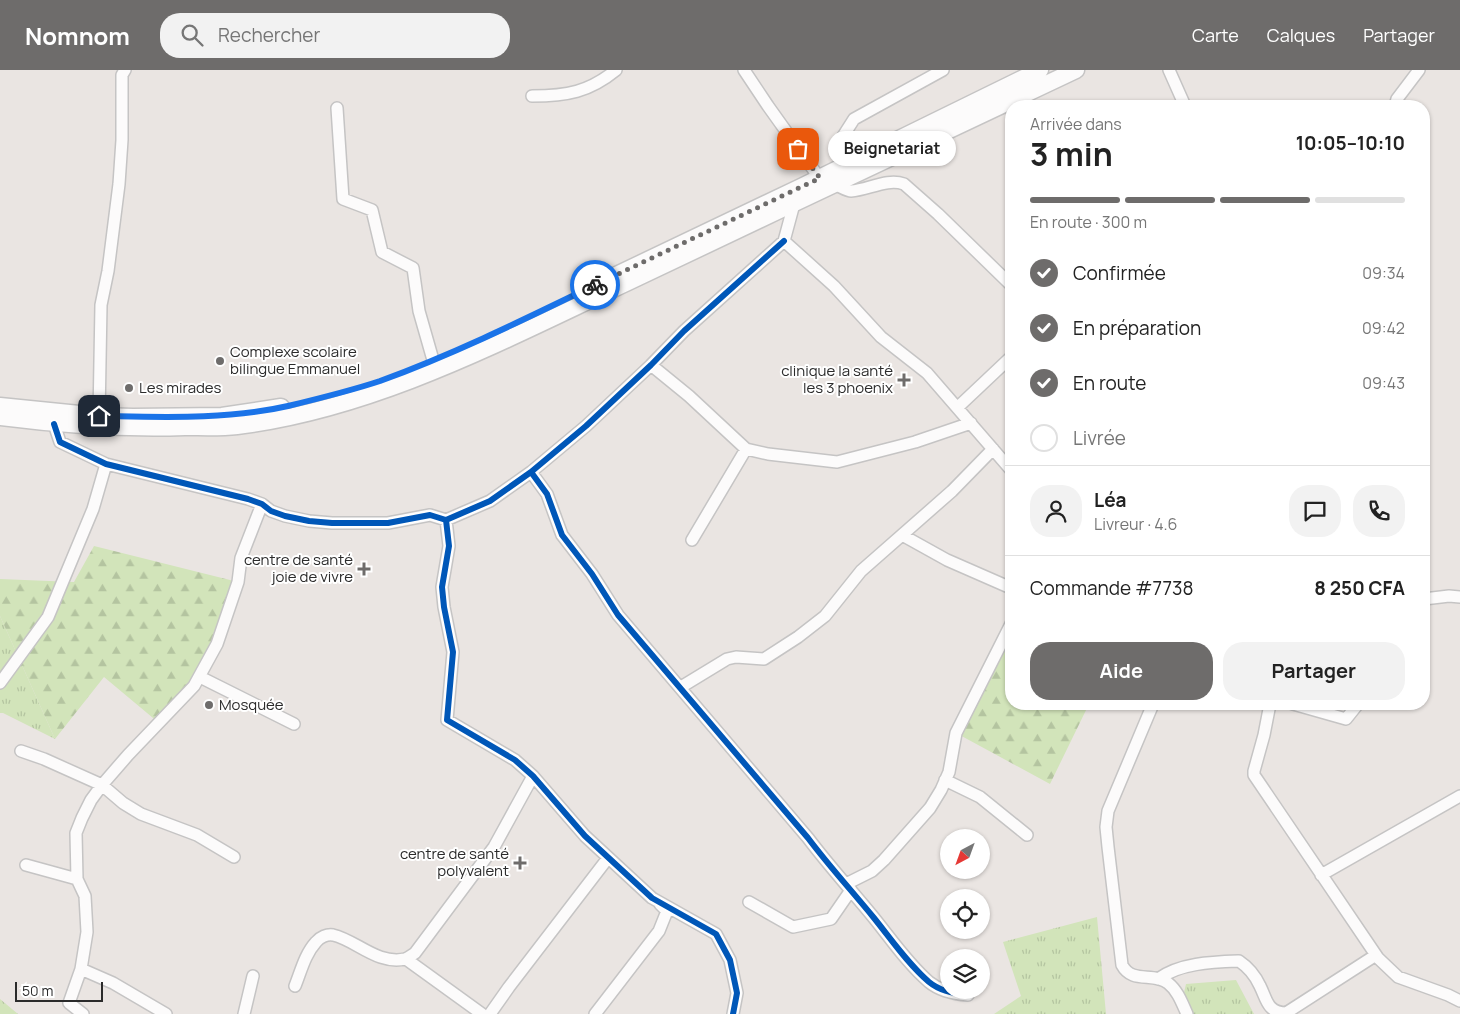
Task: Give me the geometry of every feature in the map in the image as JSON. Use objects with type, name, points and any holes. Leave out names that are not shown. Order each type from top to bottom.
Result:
[{"type":"main road","points":[[0,417],[54,424],[102,427],[235,426],[298,415],[385,390],[452,364],[794,204],[828,184],[848,164],[1040,70]]},
{"type":"main road","points":[[1011,100],[1076,70]]},
{"type":"main road","points":[[0,406],[99,416],[222,416],[287,406],[379,381],[455,351],[1005,103]]},
{"type":"street","points":[[99,416],[101,305],[108,271],[119,184],[122,140],[122,75],[125,70]]},
{"type":"street","points":[[532,96],[550,96],[581,91],[605,79],[616,70]]},
{"type":"street","points":[[744,70],[768,106],[828,184],[850,191],[888,183],[900,182],[904,184],[1005,279]]},
{"type":"street","points":[[848,164],[840,141],[854,119],[943,70]]},
{"type":"street","points":[[1169,70],[1182,100]]},
{"type":"street","points":[[1396,100],[1419,70]]},
{"type":"street","points":[[337,108],[343,199],[372,210],[382,252],[413,268],[419,311],[433,360]]},
{"type":"street","points":[[54,424],[60,442],[106,464],[248,498],[262,504],[271,511],[285,516],[332,523],[388,523],[430,515],[446,520],[490,501],[531,472],[586,426],[684,331],[784,241],[794,204]]},
{"type":"street","points":[[784,241],[834,286],[881,337],[927,373],[1005,463]]},
{"type":"street","points":[[958,407],[1005,363]]},
{"type":"street","points":[[651,365],[689,396],[746,449],[768,454],[838,462],[916,442],[971,423]]},
{"type":"street","points":[[692,540],[746,449]]},
{"type":"street","points":[[680,687],[727,660],[736,657],[764,659],[825,616],[862,571],[952,491],[993,449]]},
{"type":"street","points":[[0,683],[48,618],[93,509],[106,464]]},
{"type":"street","points":[[531,472],[547,494],[562,535],[592,574],[618,615],[849,887],[904,955],[930,982],[940,987]]},
{"type":"street","points":[[83,1014],[70,1003],[81,969],[87,932],[85,896],[77,879],[76,834],[91,800],[102,785],[194,686],[200,677],[217,644],[238,582],[241,558],[262,504]]},
{"type":"street","points":[[446,520],[449,546],[442,587],[453,652],[447,720],[515,760],[533,776],[585,836],[652,898],[716,934],[730,960],[737,993],[733,1014]]},
{"type":"street","points":[[902,535],[947,560],[1005,585]]},
{"type":"street","points":[[1430,598],[1460,597]]},
{"type":"street","points":[[749,902],[793,927],[831,919],[849,887],[884,860],[930,808],[949,772],[956,733],[1005,636]]},
{"type":"street","points":[[200,677],[294,724]]},
{"type":"street","points":[[1150,710],[1108,811],[1106,827],[1122,966],[1125,972],[1136,977],[1167,982],[1177,992],[1187,1014]]},
{"type":"street","points":[[1269,710],[1254,775],[1376,955],[1398,977],[1460,1001]]},
{"type":"street","points":[[1314,710],[1346,719],[1353,710]]},
{"type":"street","points":[[21,751],[44,759],[102,785],[123,803],[141,814],[197,835],[234,857]]},
{"type":"street","points":[[295,986],[308,954],[317,940],[328,935],[336,936],[372,954],[392,959],[406,959],[415,953],[494,847],[533,776]]},
{"type":"street","points":[[945,780],[980,797],[1027,835]]},
{"type":"street","points":[[1321,875],[1460,796]]},
{"type":"street","points":[[490,1014],[508,987],[608,858]]},
{"type":"street","points":[[26,865],[77,879]]},
{"type":"street","points":[[595,1014],[659,931],[666,912],[657,901]]},
{"type":"street","points":[[1158,980],[1168,972],[1187,966],[1239,961],[1249,968],[1260,984],[1270,1006],[1279,1012],[1286,1013],[1376,955]]},
{"type":"street","points":[[406,959],[482,1014]]},
{"type":"street","points":[[81,969],[112,983],[166,1014]]},
{"type":"street","points":[[244,1014],[253,976]]},
{"type":"green space","points":[[94,546],[238,582],[202,674],[159,723],[104,677],[55,739],[0,616],[0,579],[74,582]]},
{"type":"green space","points":[[0,616],[55,739],[0,713]]},
{"type":"green space","points":[[1005,636],[1005,710],[1086,710],[1050,784],[956,733]]},
{"type":"green space","points":[[1097,917],[1106,1014],[994,1014],[1021,996],[1003,942]]},
{"type":"green space","points":[[1236,980],[1254,1014],[1179,1014],[1186,984]]},
{"type":"green space","points":[[0,999],[18,1014],[0,1014]]},
{"type":"cycle path","points":[[54,424],[60,442],[106,464],[248,499],[285,516],[332,523],[388,523],[430,515],[446,520],[490,501],[531,472],[586,426],[684,331],[784,241]]},
{"type":"cycle path","points":[[531,472],[547,494],[562,535],[592,574],[618,615],[808,838],[900,951],[929,982],[940,989]]},
{"type":"cycle path","points":[[446,520],[449,546],[442,587],[453,652],[447,720],[515,760],[533,776],[585,836],[652,898],[716,934],[730,960],[737,993],[733,1014]]},
{"type":"way so far","points":[[595,285],[820,178],[798,149]]},
{"type":"place","name":"Beignetariat","points":[[798,149]]},
{"type":"place","name":"Complexe scolaire bilingue Emmanuel","points":[[220,361]]},
{"type":"place","name":"clinique la santé les 3 phoenix","points":[[904,380]]},
{"type":"place","name":"Les mirades","points":[[129,388]]},
{"type":"place","name":"centre de santé joie de vivre","points":[[364,569]]},
{"type":"place","name":"Mosquée","points":[[209,705]]},
{"type":"place","name":"centre de santé polyvalent","points":[[520,863]]},
{"type":"route","points":[[99,416],[222,416],[287,406],[379,381],[415,367],[455,351],[595,285]]}]
